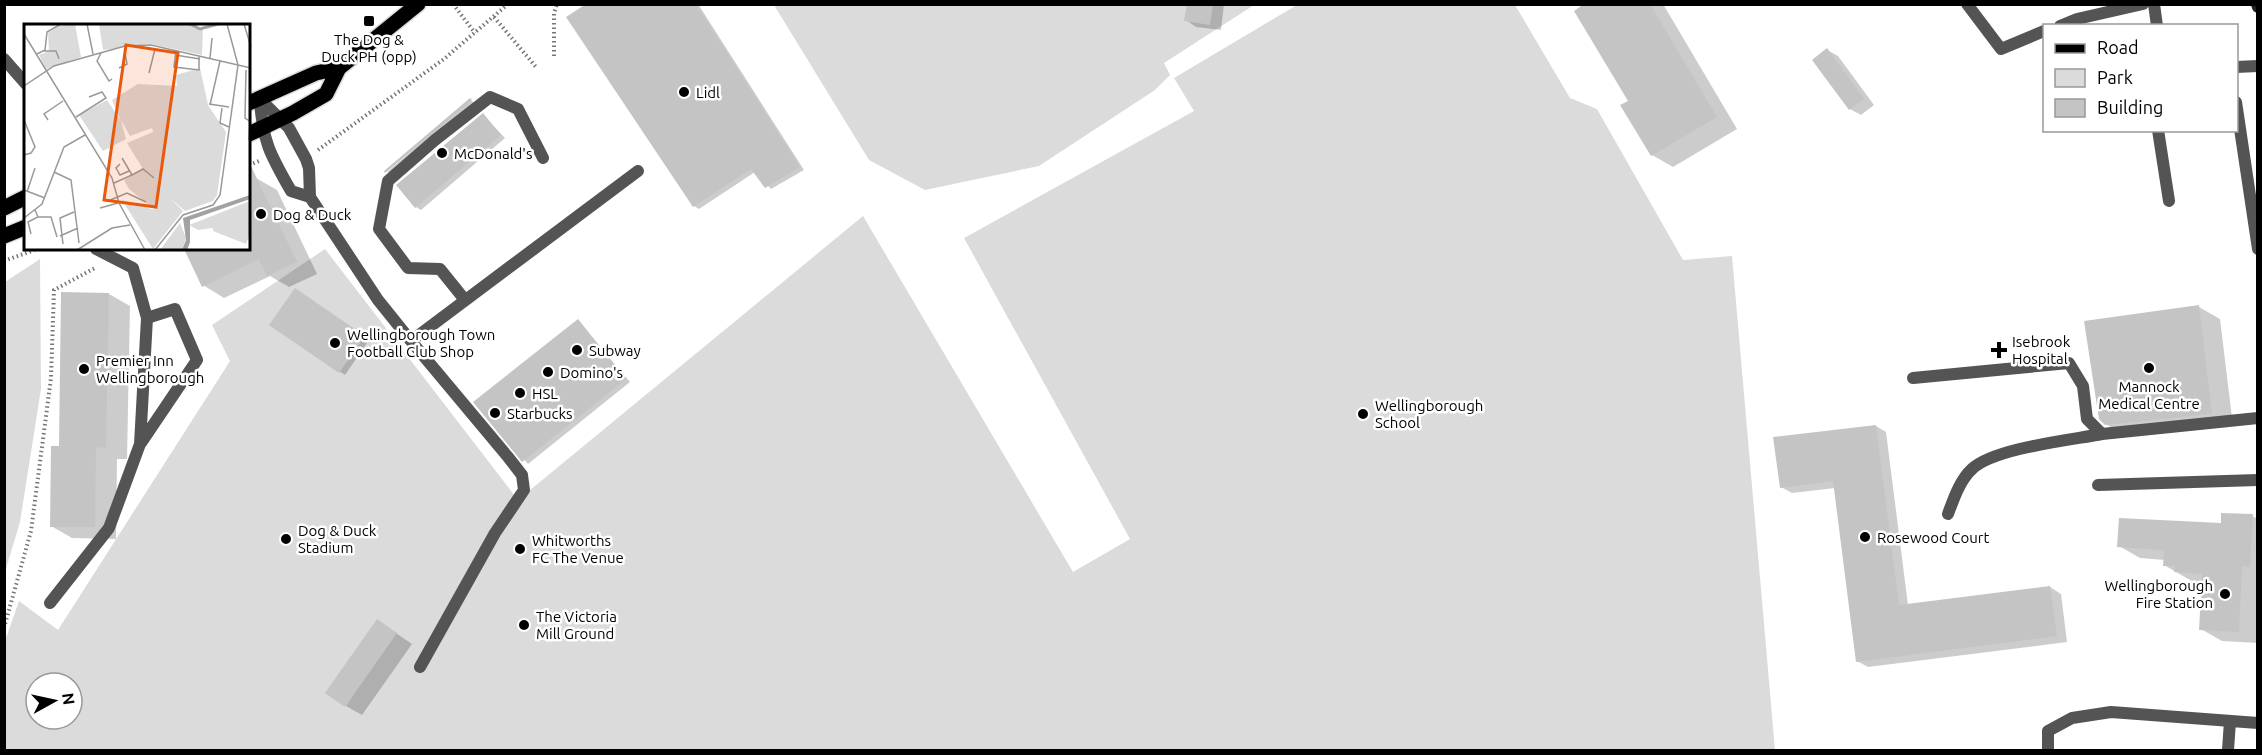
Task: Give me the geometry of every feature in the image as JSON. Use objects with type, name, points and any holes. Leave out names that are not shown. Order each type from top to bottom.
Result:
[{"type":"main road","points":[[255,131],[326,94],[339,68],[418,4]]},
{"type":"main road","points":[[255,101],[316,73],[339,68]]},
{"type":"main road","points":[[4,208],[24,198]]},
{"type":"main road","points":[[4,236],[24,227]]},
{"type":"lane","points":[[1966,4],[2001,49],[2043,32]]},
{"type":"lane","points":[[2076,22],[2143,4]]},
{"type":"lane","points":[[2154,4],[2157,24]]},
{"type":"lane","points":[[4,59],[24,82]]},
{"type":"lane","points":[[2238,67],[2258,66]]},
{"type":"lane","points":[[465,300],[440,269],[408,268],[379,229],[388,181],[490,97],[518,109],[543,158]]},
{"type":"lane","points":[[255,101],[281,119],[289,128],[309,168],[310,197],[378,300],[522,475],[524,490],[495,533],[420,667]]},
{"type":"lane","points":[[255,101],[255,131],[291,191],[310,197]]},
{"type":"lane","points":[[2238,115],[2258,249]]},
{"type":"lane","points":[[2158,132],[2169,201]]},
{"type":"lane","points":[[411,341],[638,171]]},
{"type":"lane","points":[[98,250],[133,268],[147,318],[140,444]]},
{"type":"lane","points":[[50,603],[109,528],[140,444],[198,360],[175,309],[147,318]]},
{"type":"lane","points":[[1913,378],[2069,363],[2083,386],[2087,418],[2102,434]]},
{"type":"lane","points":[[1948,514],[1958,488],[1972,469],[1993,456],[2102,434],[2258,418]]},
{"type":"lane","points":[[2098,485],[2258,480]]},
{"type":"lane","points":[[2048,750],[2048,730],[2072,718],[2111,712],[2258,723]]},
{"type":"lane","points":[[2228,750],[2230,721]]},
{"type":"path","points":[[453,4],[475,33]]},
{"type":"path","points":[[314,154],[444,59],[508,4]]},
{"type":"path","points":[[554,56],[554,13],[557,4]]},
{"type":"path","points":[[494,17],[536,67]]},
{"type":"path","points":[[250,165],[256,162]]},
{"type":"path","points":[[4,261],[35,250]]},
{"type":"path","points":[[4,628],[31,531],[51,378],[54,290],[113,258]]},
{"type":"green space","points":[[774,5],[1254,5],[1164,63],[1170,75],[1155,90],[1039,166],[925,190],[869,160]]},
{"type":"green space","points":[[1297,5],[1515,5],[1570,98],[1597,109],[1683,260],[1732,256],[1775,750],[5,750],[5,641],[19,601],[58,630],[230,361],[212,325],[325,249],[518,500],[863,216],[1073,572],[1130,539],[964,238],[1194,111],[1174,78]]},
{"type":"green space","points":[[40,259],[41,389],[20,522],[5,572],[5,282]]},
{"type":"building","name":"Lidl","points":[[586,4],[696,4],[800,167],[765,188],[751,169],[693,207],[566,17]]},
{"type":"building","points":[[1187,4],[1213,4],[1210,25],[1184,21]]},
{"type":"building","points":[[1584,4],[1650,4],[1717,117],[1651,156],[1620,105],[1628,101],[1574,11]]},
{"type":"building","points":[[1827,48],[1864,99],[1849,110],[1812,60]]},
{"type":"building","points":[[470,98],[472,100],[385,173],[384,171]]},
{"type":"building","name":"McDonald's","points":[[483,113],[501,135],[415,208],[396,185]]},
{"type":"building","name":"Dog & Duck","points":[[250,164],[297,262],[267,276],[259,259],[202,287],[184,250],[250,250]]},
{"type":"building","points":[[295,288],[365,336],[339,373],[269,325]]},
{"type":"building","name":"Premier Inn Wellingborough","points":[[61,292],[109,293],[106,448],[96,447],[95,527],[50,527],[51,446],[59,446]]},
{"type":"building","name":"Mannock Medical Centre","points":[[2199,305],[2212,414],[2105,425],[2099,419],[2084,321]]},
{"type":"building","points":[[578,319],[626,379],[522,462],[473,402]]},
{"type":"building","name":"Rosewood Court","points":[[1876,425],[1899,605],[2050,586],[2057,636],[1856,662],[1833,481],[1780,488],[1773,437]]},
{"type":"building","points":[[2221,513],[2253,514],[2250,567],[2242,566],[2239,632],[2199,630],[2202,574],[2174,572],[2175,566],[2163,566],[2164,550],[2117,547],[2119,518],[2221,523]]},
{"type":"building","points":[[377,619],[397,633],[345,707],[325,693]]},
{"type":"place","name":"The Dog & Duck PH (opp)","points":[[369,21]]},
{"type":"place","name":"Lidl","points":[[684,92]]},
{"type":"place","name":"McDonald's","points":[[442,153]]},
{"type":"place","name":"Dog & Duck","points":[[261,214]]},
{"type":"place","name":"Wellingborough Town Football Club Shop","points":[[335,343]]},
{"type":"place","name":"Subway","points":[[577,350]]},
{"type":"place","name":"Isebrook Hospital","points":[[1999,350]]},
{"type":"place","name":"Mannock Medical Centre","points":[[2149,368]]},
{"type":"place","name":"Premier Inn Wellingborough","points":[[84,369]]},
{"type":"place","name":"Domino's","points":[[548,372]]},
{"type":"place","name":"HSL","points":[[520,393]]},
{"type":"place","name":"Starbucks","points":[[495,413]]},
{"type":"place","name":"Wellingborough School","points":[[1363,414]]},
{"type":"place","name":"Rosewood Court","points":[[1865,537]]},
{"type":"place","name":"Dog & Duck Stadium","points":[[286,539]]},
{"type":"place","name":"Whitworths FC The Venue","points":[[520,549]]},
{"type":"place","name":"Wellingborough Fire Station","points":[[2225,594]]},
{"type":"place","name":"The Victoria Mill Ground","points":[[524,625]]}]
